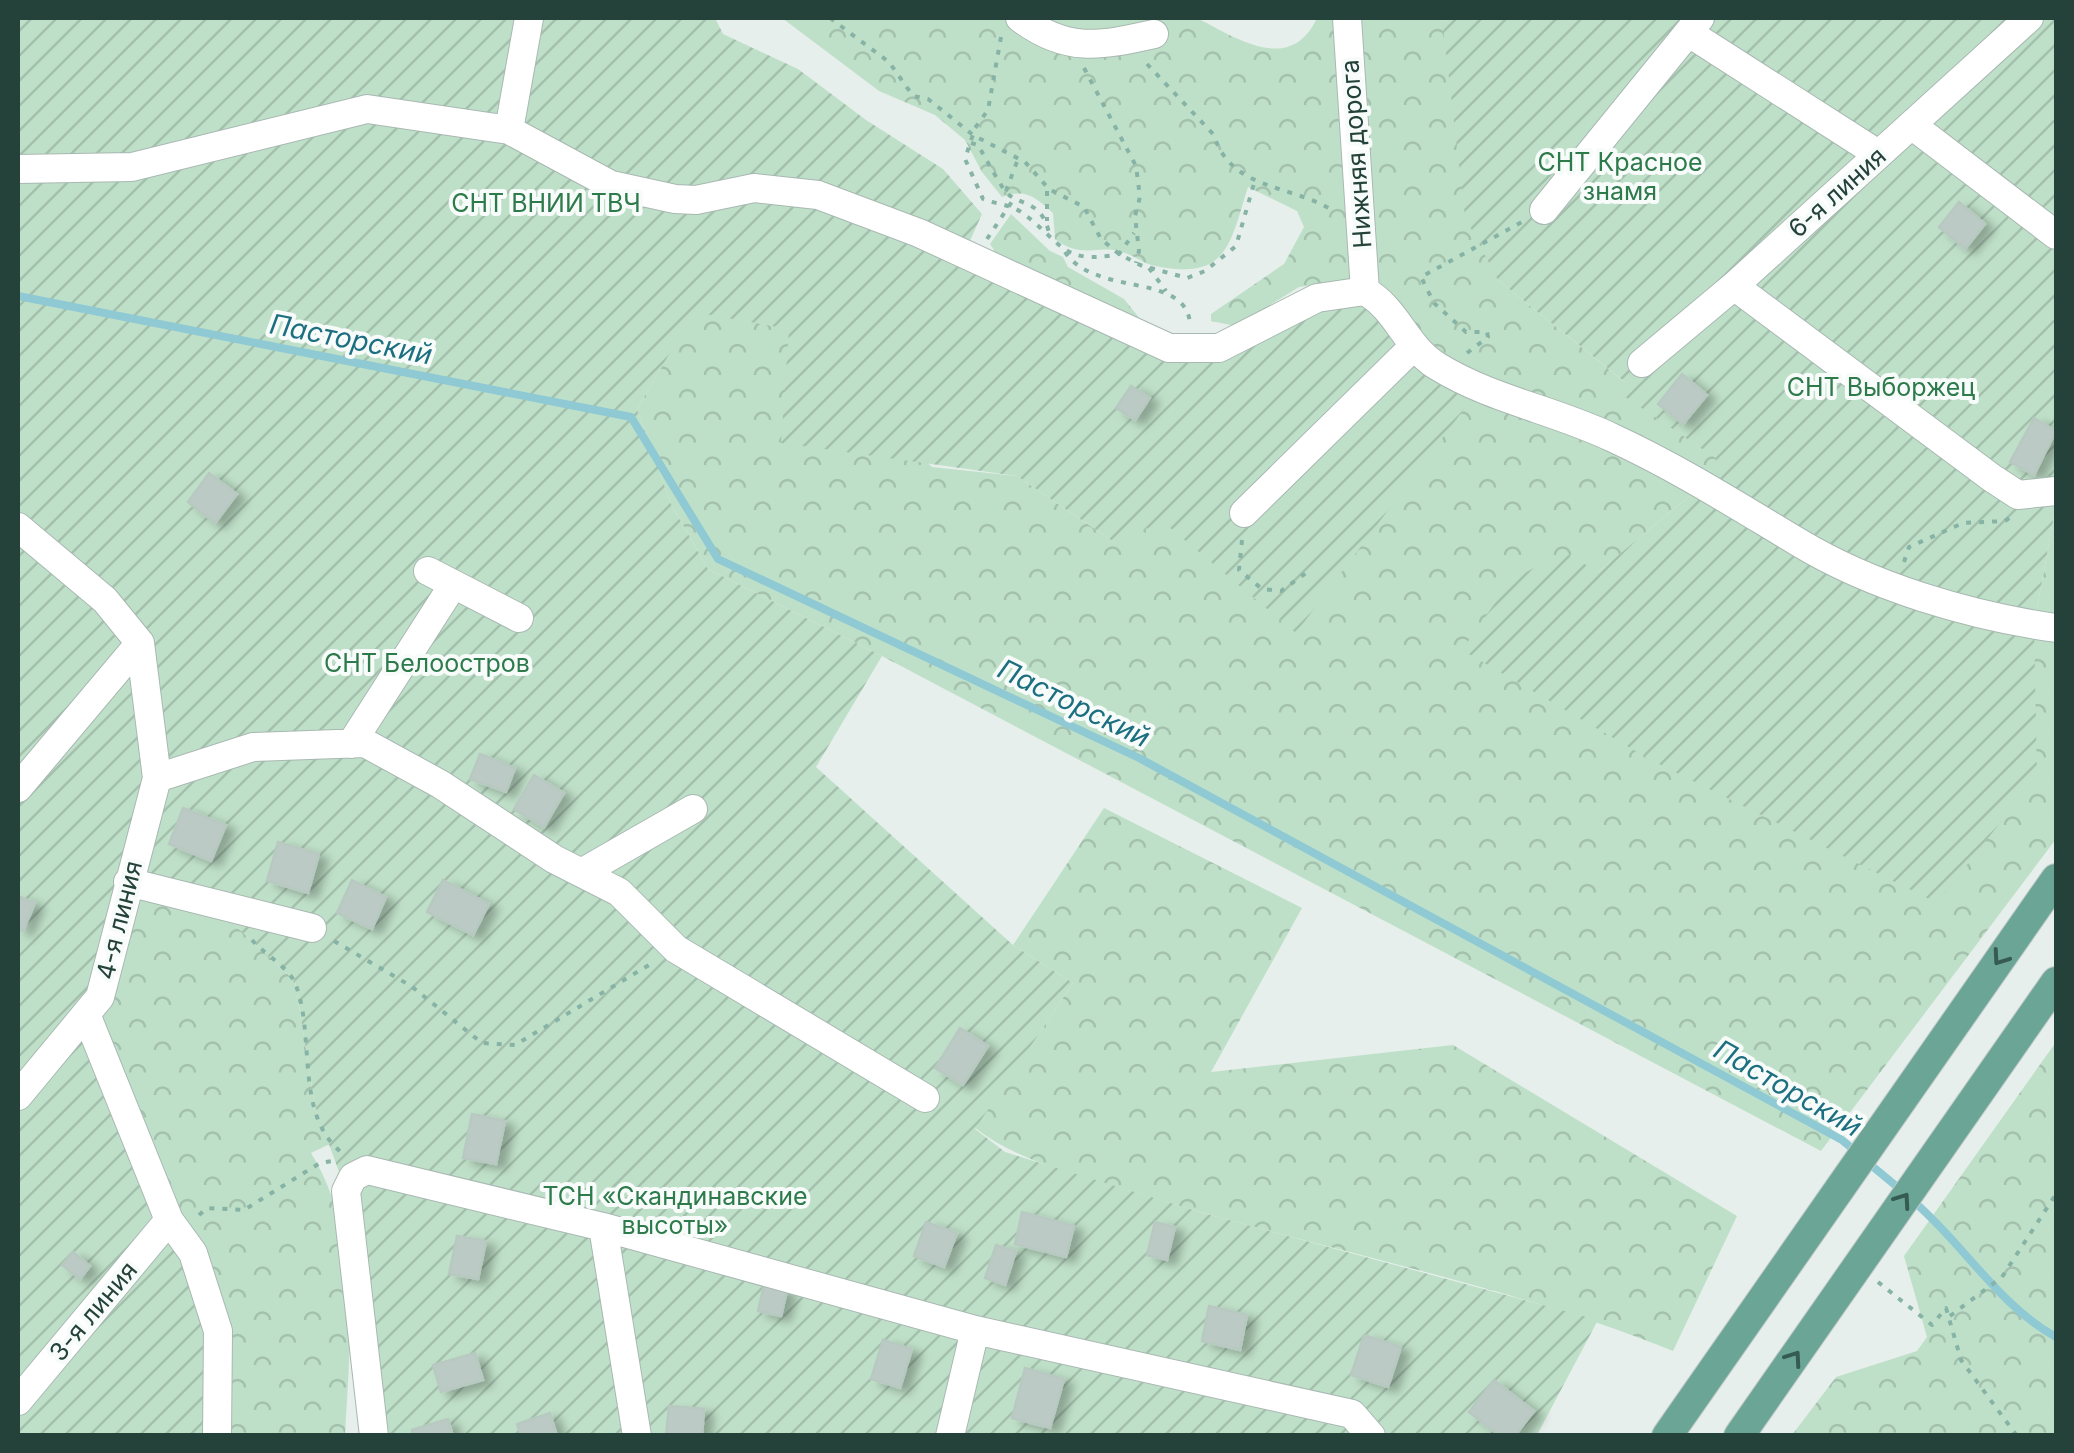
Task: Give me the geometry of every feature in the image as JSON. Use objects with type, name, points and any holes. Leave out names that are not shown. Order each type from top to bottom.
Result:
[{"type":"main road","points":[[1668,1436],[2056,879]]},
{"type":"main road","points":[[1739,1436],[2056,982]]},
{"type":"street","points":[[509,130],[530,18]]},
{"type":"street","name":"Нижняя дорога","points":[[1346,18],[1365,291]]},
{"type":"street","name":"6-я линия","points":[[1642,364],[1913,126],[2029,18]]},
{"type":"street","points":[[1010,25],[1070,44],[1120,42],[1154,34]]},
{"type":"street","points":[[1544,210],[1695,25],[1878,154]]},
{"type":"street","points":[[18,169],[132,167],[367,109],[509,130],[611,185],[675,199],[754,188],[818,196],[919,233],[1169,348],[1219,348],[1317,298],[1365,291],[1386,305],[1412,348],[1479,390],[1601,432],[1694,478],[1798,543],[1896,585],[1976,611],[2056,628]]},
{"type":"street","points":[[1913,126],[2056,235]]},
{"type":"street","points":[[1734,286],[2018,494],[2052,491]]},
{"type":"street","points":[[1244,513],[1412,348]]},
{"type":"street","points":[[18,526],[105,600],[140,643],[157,778],[253,747],[365,743],[440,784],[554,859],[619,892],[676,950],[926,1098]]},
{"type":"street","points":[[428,571],[519,618]]},
{"type":"street","points":[[351,744],[454,585]]},
{"type":"street","points":[[18,788],[140,643]]},
{"type":"street","name":"4-я линия","points":[[18,1096],[100,994],[157,778]]},
{"type":"street","points":[[583,872],[693,809]]},
{"type":"street","points":[[128,882],[312,928]]},
{"type":"street","points":[[86,1014],[174,1227],[193,1253],[218,1331],[217,1436]]},
{"type":"street","points":[[374,1436],[346,1191],[353,1178],[367,1170],[603,1227],[976,1330],[1352,1414],[1371,1436]]},
{"type":"street","name":"3-я линия","points":[[18,1401],[174,1227]]},
{"type":"street","points":[[603,1227],[638,1436]]},
{"type":"street","points":[[950,1436],[976,1330]]},
{"type":"path","points":[[830,18],[900,72],[913,96],[928,99],[973,135],[1018,158],[1046,186],[1084,207],[1101,240],[1136,263],[1192,278],[1231,250],[1245,223],[1255,180]]},
{"type":"path","points":[[1010,25],[988,110],[965,159],[982,199],[1010,207],[1066,252],[1086,259],[1119,254],[1134,233]]},
{"type":"path","points":[[1120,42],[1175,90],[1214,135],[1219,150],[1236,170],[1330,208],[1362,236]]},
{"type":"path","points":[[1070,44],[1136,166],[1140,198],[1134,233],[1139,251],[1136,263]]},
{"type":"path","points":[[971,143],[978,145],[1006,191],[1032,203],[1047,226]]},
{"type":"path","points":[[1006,191],[1018,158]]},
{"type":"path","points":[[1046,186],[1050,240]]},
{"type":"path","points":[[974,260],[1015,197]]},
{"type":"path","points":[[1461,358],[1488,337],[1487,332],[1466,332],[1434,302],[1421,277],[1544,210]]},
{"type":"path","points":[[1066,252],[1075,266],[1108,280],[1166,291],[1182,300],[1189,314],[1189,351]]},
{"type":"path","points":[[1150,268],[1166,291]]},
{"type":"path","points":[[1896,585],[1909,547],[1964,522],[2005,522],[2014,515],[2018,494]]},
{"type":"path","points":[[1244,513],[1239,570],[1262,588],[1281,591],[1306,574]]},
{"type":"path","points":[[174,1227],[207,1208],[244,1210],[320,1163],[347,1158],[330,1144],[315,1106],[295,981],[220,906]]},
{"type":"path","points":[[312,928],[410,986],[482,1043],[515,1045],[676,950]]},
{"type":"path","points":[[1950,1316],[2002,1276],[2056,1194]]},
{"type":"path","points":[[1853,1273],[1932,1324],[1946,1308],[1960,1360],[2017,1436]]},
{"type":"green space","points":[[18,18],[715,18],[723,34],[798,69],[866,120],[943,169],[982,214],[964,254],[1181,350],[1345,292],[1479,389],[1296,633],[1163,522],[1114,542],[1017,476],[781,443],[789,329],[694,312],[637,409],[671,504],[708,569],[882,656],[816,767],[1013,945],[1073,983],[975,1129],[1005,1152],[1203,1213],[1598,1320],[1537,1435],[374,1435],[346,1191],[315,1106],[295,981],[212,904],[128,884],[87,1016],[218,1331],[216,1435],[18,1435]]},
{"type":"green space","points":[[782,18],[1197,18],[1247,42],[1279,48],[1293,45],[1306,35],[1317,18],[1442,18],[1498,280],[1626,383],[1619,392],[1718,459],[1704,484],[1598,572],[1511,580],[2034,625],[2056,505],[2056,839],[1821,1151],[882,656],[708,569],[671,504],[637,409],[694,311],[790,329],[932,467],[1017,476],[1114,542],[1358,281],[1299,287],[1236,326],[1211,321],[1211,314],[1284,264],[1304,227],[1297,211],[1248,187],[1229,243],[1210,264],[1196,268],[1151,265],[1113,250],[1073,249],[1055,239],[1053,213],[1041,202],[1024,194],[1002,197],[982,172],[965,140],[935,115],[879,91]]},
{"type":"green space","points":[[1442,18],[2056,18],[2056,505],[2034,625],[2037,776],[1937,903],[1651,760],[1462,650],[1511,580],[1564,552],[1598,572],[1704,484],[1717,459],[1618,392],[1625,382],[1498,280],[1465,217]]},
{"type":"green space","points":[[1011,214],[1050,251],[1063,257],[1068,267],[1124,299],[1145,325],[1080,292],[988,258],[994,250],[990,244]]},
{"type":"green space","points":[[1104,808],[1302,908],[1211,1072],[1453,1045],[1737,1216],[1673,1351],[1545,1306],[1059,1170],[1015,1152],[975,1128],[1073,983],[1013,945]]},
{"type":"green space","points":[[127,884],[212,904],[295,981],[315,1106],[330,1144],[311,1153],[339,1219],[349,1290],[345,1435],[216,1435],[87,1016]]},
{"type":"green space","points":[[2056,1042],[2056,1435],[1792,1435],[1836,1377],[1917,1351],[1927,1337],[1904,1256]]},
{"type":"building","points":[[1959,202],[1985,224],[1965,249],[1939,227]]},
{"type":"building","points":[[1682,374],[1707,395],[1683,424],[1658,404]]},
{"type":"building","points":[[1131,386],[1150,398],[1135,420],[1116,408]]},
{"type":"building","points":[[2034,418],[2056,431],[2034,475],[2010,462]]},
{"type":"building","points":[[209,473],[237,494],[215,523],[188,502]]},
{"type":"building","points":[[480,754],[515,768],[506,792],[470,779]]},
{"type":"building","points":[[534,775],[564,793],[544,827],[514,809]]},
{"type":"building","points":[[183,808],[226,825],[211,861],[169,844]]},
{"type":"building","points":[[278,842],[319,854],[308,893],[267,881]]},
{"type":"building","points":[[352,880],[386,897],[372,929],[337,913]]},
{"type":"building","points":[[443,880],[489,904],[473,935],[427,912]]},
{"type":"building","points":[[18,896],[35,903],[23,931],[18,929]]},
{"type":"building","points":[[960,1028],[988,1046],[963,1085],[935,1068]]},
{"type":"building","points":[[472,1114],[505,1121],[496,1164],[463,1158]]},
{"type":"building","points":[[1022,1212],[1074,1226],[1066,1257],[1015,1244]]},
{"type":"building","points":[[926,1222],[957,1233],[944,1267],[914,1256]]},
{"type":"building","points":[[1155,1222],[1175,1227],[1167,1260],[1147,1255]]},
{"type":"building","points":[[457,1236],[486,1241],[478,1279],[449,1274]]},
{"type":"building","points":[[996,1245],[1016,1251],[1005,1285],[985,1278]]},
{"type":"building","points":[[73,1252],[90,1266],[80,1279],[62,1265]]},
{"type":"building","points":[[764,1285],[787,1290],[781,1316],[758,1311]]},
{"type":"building","points":[[1209,1306],[1247,1315],[1240,1350],[1202,1341]]},
{"type":"building","points":[[1364,1335],[1401,1347],[1388,1387],[1351,1375]]},
{"type":"building","points":[[883,1340],[912,1349],[900,1388],[871,1379]]},
{"type":"building","points":[[475,1353],[483,1380],[441,1392],[433,1365]]},
{"type":"building","points":[[1025,1368],[1064,1379],[1050,1428],[1012,1418]]},
{"type":"building","points":[[1494,1380],[1534,1411],[1515,1436],[1500,1436],[1469,1412]]},
{"type":"building","points":[[669,1406],[704,1409],[702,1436],[666,1436]]},
{"type":"building","points":[[550,1413],[557,1436],[521,1436],[517,1424]]},
{"type":"building","points":[[448,1419],[453,1436],[413,1436],[412,1430]]},
{"type":"waterway","name":"Пасторский","points":[[18,296],[631,417],[718,559],[1139,758],[1842,1140],[1855,1151]]},
{"type":"waterway","name":"Пасторский","points":[[1866,1161],[1901,1190]]},
{"type":"waterway","name":"Пасторский","points":[[1912,1200],[2016,1308],[2056,1337]]},
{"type":"park label","name":"СНТ Красное знамя","points":[[1620,176]]},
{"type":"park label","name":"СНТ ВНИИ ТВЧ","points":[[546,203]]},
{"type":"park label","name":"СНТ Выборжец","points":[[1881,387]]},
{"type":"park label","name":"СНТ Белоостров","points":[[427,663]]},
{"type":"park label","name":"ТСН «Скандинавские высоты»","points":[[675,1210]]}]
